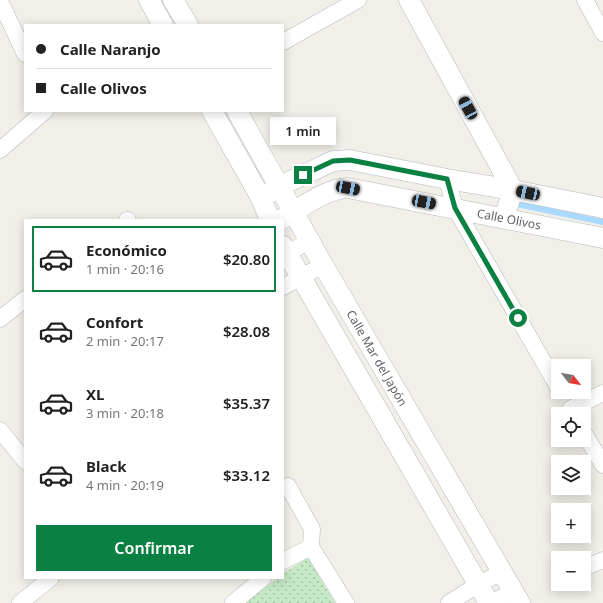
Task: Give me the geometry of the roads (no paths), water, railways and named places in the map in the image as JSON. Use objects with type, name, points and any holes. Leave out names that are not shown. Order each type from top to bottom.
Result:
[{"type":"street","points":[[149,0],[162,24]]},
{"type":"street","points":[[173,0],[187,24]]},
{"type":"street","points":[[284,41],[358,0]]},
{"type":"street","points":[[409,0],[513,190],[504,218]]},
{"type":"street","points":[[585,0],[603,33]]},
{"type":"street","points":[[0,1],[24,52]]},
{"type":"street","points":[[0,150],[44,112]]},
{"type":"street","points":[[213,112],[261,198],[270,219]]},
{"type":"street","name":"Calle Mar del Japón","points":[[238,112],[280,186],[287,216],[309,241],[516,597]]},
{"type":"street","points":[[261,198],[280,186],[333,161],[350,160],[603,208]]},
{"type":"street","points":[[447,179],[455,208],[551,375]]},
{"type":"street","name":"Calle Olivos","points":[[287,216],[315,199],[339,188],[348,188],[603,238]]},
{"type":"street","points":[[309,241],[284,252],[301,277],[490,603],[516,597]]},
{"type":"street","points":[[284,286],[323,265]]},
{"type":"street","points":[[0,319],[24,300]]},
{"type":"street","points":[[580,407],[603,393]]},
{"type":"street","points":[[0,430],[24,460]]},
{"type":"street","points":[[591,445],[603,466]]},
{"type":"street","points":[[288,486],[312,529],[311,547],[346,603]]},
{"type":"street","points":[[284,560],[311,547]]},
{"type":"street","points":[[591,565],[603,560]]},
{"type":"street","points":[[449,603],[479,584],[502,572]]},
{"type":"street","points":[[20,603],[50,579]]},
{"type":"street","points":[[233,603],[262,579]]},
{"type":"waterway","points":[[512,203],[603,222]]}]
